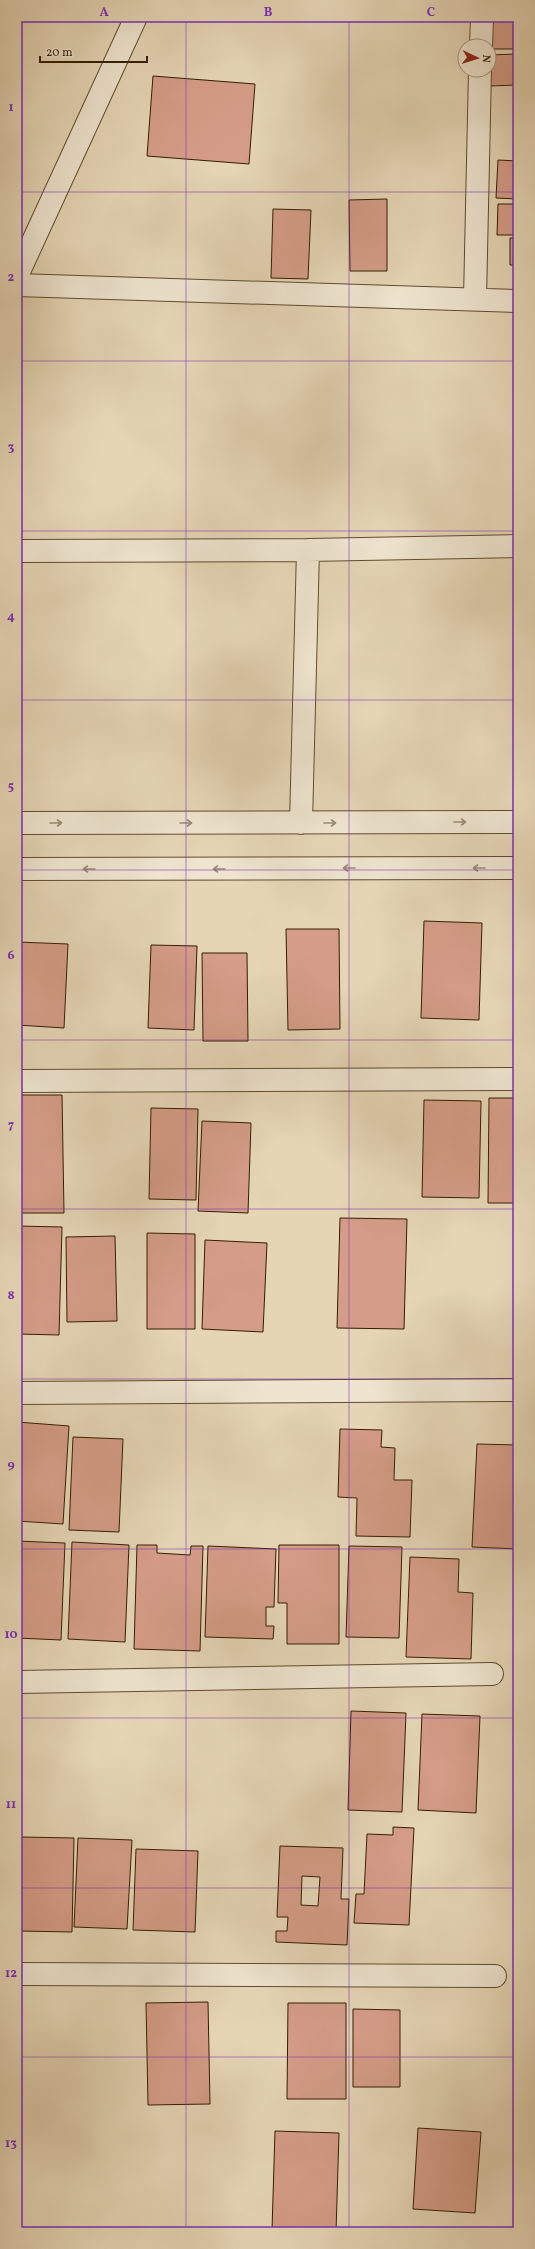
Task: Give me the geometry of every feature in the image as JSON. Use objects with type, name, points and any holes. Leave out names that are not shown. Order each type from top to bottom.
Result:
[{"type":"street","points":[[17,276],[136,17]]},
{"type":"street","points":[[481,38],[482,17]]},
{"type":"street","points":[[475,300],[480,78]]},
{"type":"street","points":[[17,285],[518,301]]},
{"type":"street","points":[[17,551],[308,550],[518,546]]},
{"type":"street","points":[[302,823],[308,550]]},
{"type":"street","points":[[17,823],[518,822]]},
{"type":"street","points":[[17,869],[518,868]]},
{"type":"street","points":[[17,1081],[518,1079]]},
{"type":"street","points":[[17,1393],[518,1390]]},
{"type":"street","points":[[17,1682],[492,1674]]},
{"type":"street","points":[[17,1974],[495,1976]]},
{"type":"building","points":[[483,17],[518,17],[518,49],[497,49],[497,38],[487,38]]},
{"type":"building","points":[[518,54],[518,85],[489,86],[489,78],[497,78],[497,55]]},
{"type":"building","points":[[153,76],[255,84],[249,164],[147,156]]},
{"type":"building","points":[[498,160],[518,161],[518,199],[496,198]]},
{"type":"building","points":[[387,199],[387,271],[350,271],[349,200]]},
{"type":"building","points":[[498,204],[518,204],[518,235],[497,235]]},
{"type":"building","points":[[273,209],[311,210],[308,279],[271,278]]},
{"type":"building","points":[[510,238],[518,238],[518,265],[510,265]]},
{"type":"building","points":[[424,921],[482,923],[479,1020],[421,1018]]},
{"type":"building","points":[[286,929],[339,929],[340,1029],[288,1030]]},
{"type":"building","points":[[17,942],[68,944],[64,1028],[17,1025]]},
{"type":"building","points":[[151,945],[197,946],[194,1030],[148,1028]]},
{"type":"building","points":[[202,953],[247,953],[248,1041],[203,1041]]},
{"type":"building","points":[[17,1095],[62,1095],[64,1213],[17,1213]]},
{"type":"building","points":[[489,1098],[518,1098],[518,1203],[488,1203]]},
{"type":"building","points":[[424,1100],[481,1101],[479,1198],[422,1197]]},
{"type":"building","points":[[151,1108],[198,1109],[196,1200],[149,1199]]},
{"type":"building","points":[[202,1121],[251,1123],[248,1213],[198,1211]]},
{"type":"building","points":[[340,1218],[407,1219],[404,1329],[337,1328]]},
{"type":"building","points":[[17,1226],[62,1227],[59,1335],[17,1334]]},
{"type":"building","points":[[147,1233],[195,1234],[195,1329],[147,1329]]},
{"type":"building","points":[[115,1236],[117,1321],[67,1322],[66,1237]]},
{"type":"building","points":[[205,1240],[267,1243],[263,1332],[202,1329]]},
{"type":"building","points":[[17,1422],[69,1426],[63,1524],[17,1521]]},
{"type":"building","points":[[340,1429],[382,1430],[381,1447],[395,1448],[394,1480],[412,1480],[410,1537],[356,1536],[357,1498],[338,1497]]},
{"type":"building","points":[[73,1437],[123,1439],[119,1532],[69,1530]]},
{"type":"building","points":[[477,1444],[518,1445],[518,1549],[472,1547]]},
{"type":"building","points":[[17,1541],[65,1543],[61,1640],[17,1638]]},
{"type":"building","points":[[72,1542],[129,1545],[125,1642],[68,1639]]},
{"type":"building","points":[[137,1545],[157,1545],[157,1553],[190,1555],[191,1546],[203,1546],[200,1651],[134,1649]]},
{"type":"building","points":[[279,1545],[339,1545],[339,1644],[287,1644],[287,1603],[278,1603]]},
{"type":"building","points":[[208,1546],[276,1549],[274,1607],[266,1607],[266,1626],[274,1626],[273,1639],[205,1637]]},
{"type":"building","points":[[349,1546],[402,1547],[399,1638],[346,1637]]},
{"type":"building","points":[[410,1557],[459,1559],[458,1592],[473,1593],[471,1659],[406,1657]]},
{"type":"building","points":[[351,1711],[406,1713],[402,1812],[348,1810]]},
{"type":"building","points":[[422,1714],[480,1716],[476,1813],[418,1810]]},
{"type":"building","points":[[393,1827],[414,1828],[409,1925],[354,1923],[356,1894],[364,1894],[367,1834],[393,1835]]},
{"type":"building","points":[[21,1837],[74,1838],[72,1932],[19,1931]]},
{"type":"building","points":[[78,1838],[132,1840],[127,1929],[74,1927]]},
{"type":"building","points":[[280,1846],[343,1848],[341,1899],[349,1899],[347,1945],[276,1942],[276,1931],[287,1931],[288,1917],[277,1917]],"holes":[[[302,1876],[320,1877],[318,1906],[301,1905]]]},
{"type":"building","points":[[136,1849],[198,1851],[195,1932],[133,1930]]},
{"type":"building","points":[[208,2002],[210,2104],[148,2105],[146,2003]]},
{"type":"building","points":[[288,2003],[346,2003],[346,2099],[287,2099]]},
{"type":"building","points":[[353,2009],[400,2010],[400,2087],[353,2087]]},
{"type":"building","points":[[418,2128],[481,2132],[475,2213],[413,2209]]},
{"type":"building","points":[[275,2131],[339,2133],[336,2232],[272,2230]]}]
